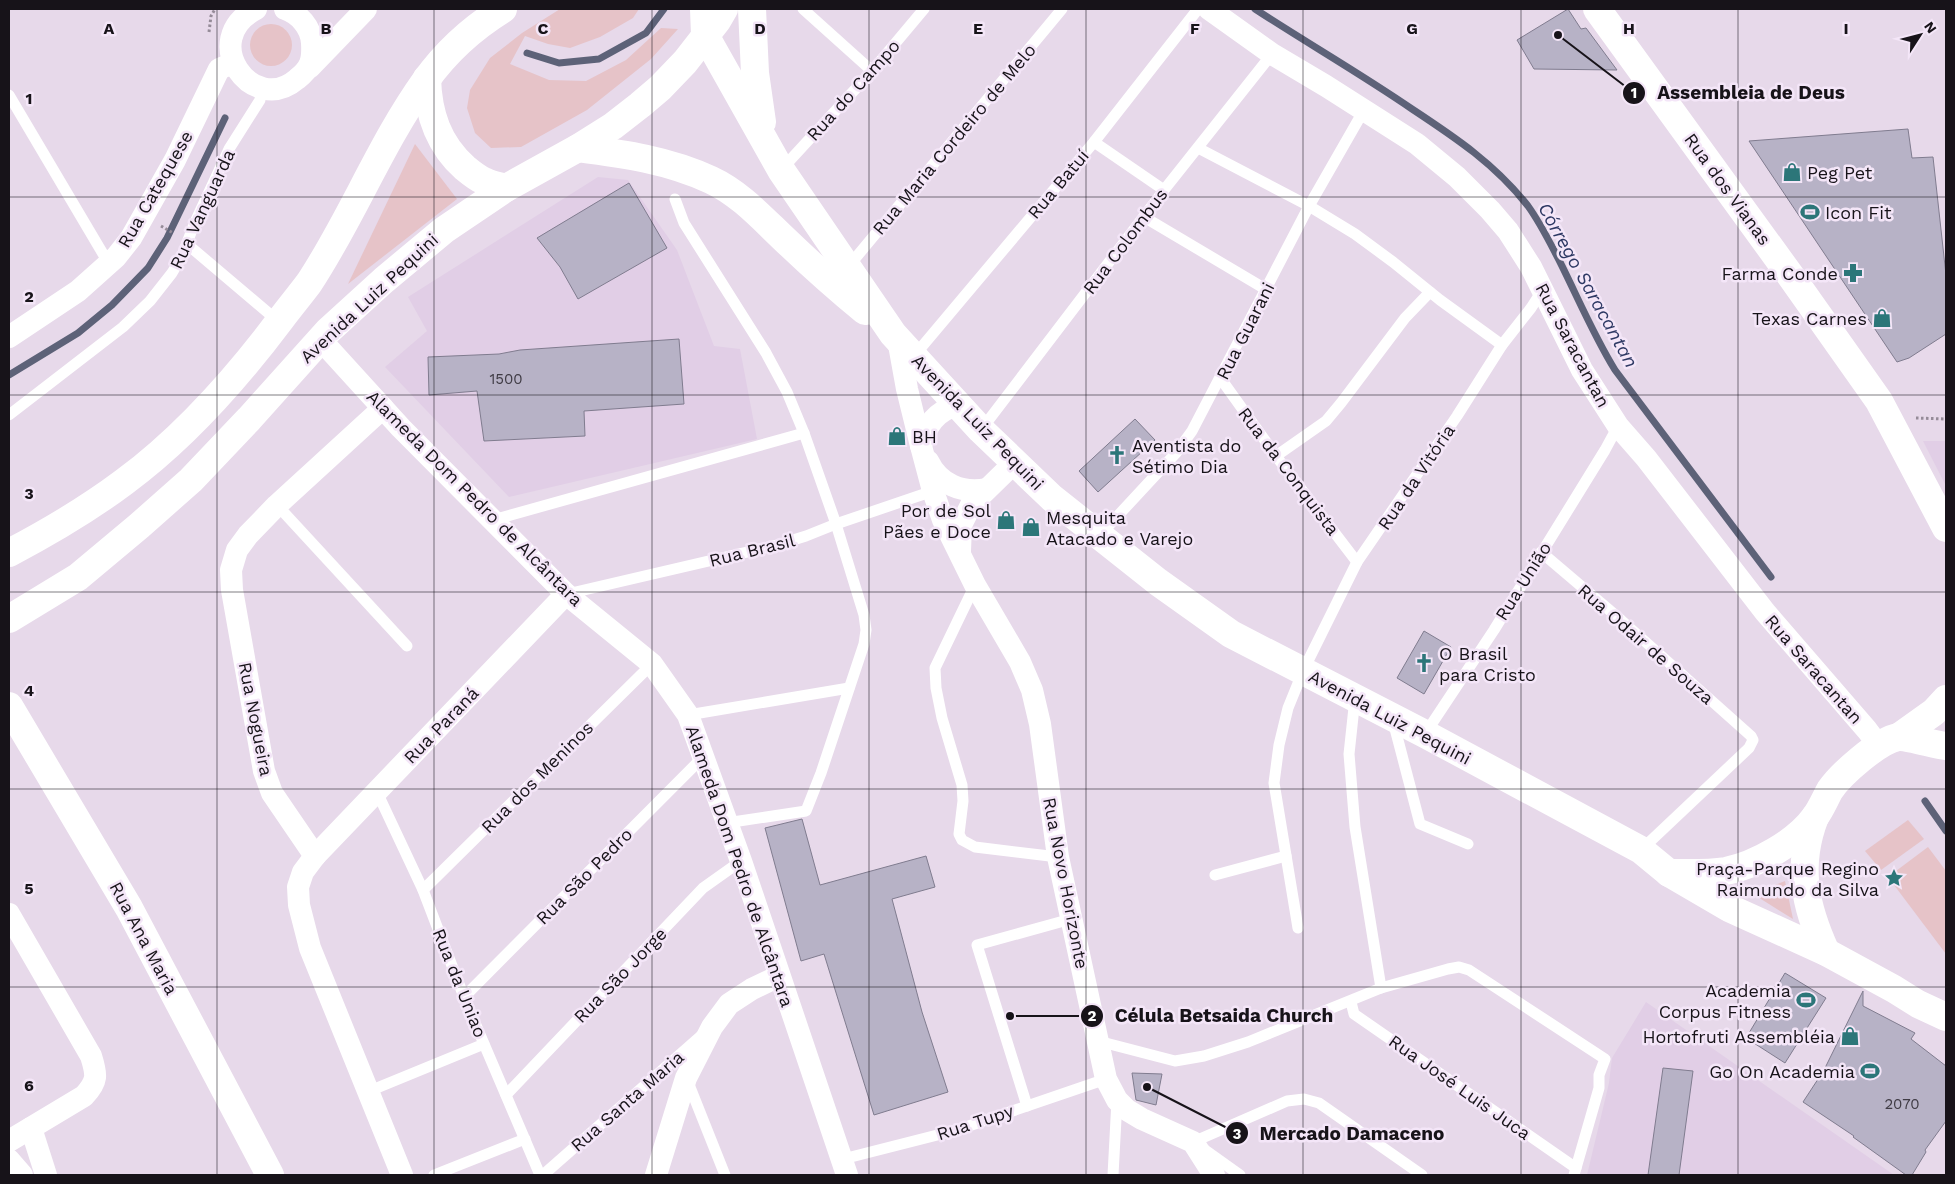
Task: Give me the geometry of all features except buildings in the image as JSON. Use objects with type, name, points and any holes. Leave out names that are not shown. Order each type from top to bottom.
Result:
[{"type":"main road","points":[[9,553],[57,527],[125,482],[196,420],[254,354],[308,283],[350,215],[399,122],[427,78],[481,17],[503,9]]},
{"type":"main road","points":[[578,148],[613,126],[660,88],[685,62],[705,22],[718,21],[724,9]]},
{"type":"main road","points":[[752,9],[758,107],[767,145]]},
{"type":"main road","name":"Rua dos Vianas","points":[[1597,9],[1790,274],[1879,401],[1946,528]]},
{"type":"main road","name":"Avenida Luiz Pequini","points":[[705,22],[781,170],[847,268],[901,343]]},
{"type":"main road","points":[[427,78],[430,110],[435,127],[443,142],[457,161],[476,177],[485,182],[506,188]]},
{"type":"main road","name":"Avenida Luiz Pequini","points":[[9,619],[78,577],[191,480],[249,419],[320,339],[384,280],[444,230],[506,188],[578,148],[646,157],[712,180],[744,201],[829,281],[901,343],[981,430],[1052,498],[1158,582],[1215,624],[1641,850],[1669,873],[1729,908],[1826,952],[1918,1004],[1946,1017]]},
{"type":"main road","points":[[1826,952],[1808,904],[1804,876],[1806,846],[1815,818],[1831,789],[1856,762],[1934,712],[1946,699]]},
{"type":"main road","name":"Rua Ana Maria","points":[[9,706],[130,908],[270,1175]]},
{"type":"main road","points":[[1889,742],[1946,746]]},
{"type":"main road","points":[[1669,873],[1718,872],[1733,869],[1780,848],[1794,838],[1815,818]]},
{"type":"main road","points":[[1918,1004],[1946,998]]},
{"type":"street","points":[[288,9],[308,27],[312,40],[310,67]]},
{"type":"street","points":[[249,11],[239,22],[232,37],[230,53],[234,63],[246,80],[265,88],[285,86],[294,82],[366,9]]},
{"type":"street","name":"Rua Saracantan","points":[[1209,9],[1272,54],[1417,144],[1474,193],[1508,232],[1531,268],[1582,370],[1618,426],[1646,458],[1765,612],[1867,730],[1889,742]]},
{"type":"street","name":"Rua Catequese","points":[[9,337],[78,291],[109,264],[131,238],[175,160],[219,69],[234,63]]},
{"type":"street","name":"Alameda Dom Pedro de Alcântara","points":[[320,339],[383,408],[493,522],[566,594],[652,664],[688,715],[741,861],[845,1167]]},
{"type":"street","name":"Rua Novo Horizonte","points":[[901,343],[907,389],[933,491],[943,520],[975,585],[1020,662],[1032,690],[1040,724],[1058,857],[1106,1079],[1116,1100],[1127,1110],[1142,1119],[1193,1142]]},
{"type":"street","points":[[958,405],[944,410],[930,422],[921,446],[930,464],[947,483],[962,490],[987,489]]},
{"type":"street","name":"Rua Nogueira","points":[[314,856],[272,793],[264,771],[232,590],[231,570],[238,550],[248,535],[277,505],[383,408]]},
{"type":"street","name":"Rua Novo Horizonte","points":[[960,552],[960,534],[963,518],[971,505],[1014,463]]},
{"type":"street","name":"Rua Paraná","points":[[314,856],[566,594]]},
{"type":"street","points":[[314,856],[303,872],[298,887],[299,905],[310,948],[402,1175]]},
{"type":"street","points":[[9,914],[91,1056],[96,1074],[93,1086],[84,1096],[9,1142]]},
{"type":"street","points":[[656,1175],[686,1078],[712,1026],[729,1004],[752,989],[779,976]]},
{"type":"street","points":[[30,1128],[46,1175]]},
{"type":"street","points":[[1193,1142],[1214,1175]]},
{"type":"street","points":[[9,1160],[22,1175]]},
{"type":"lane","points":[[803,9],[872,71]]},
{"type":"lane","name":"Rua do Campo","points":[[781,170],[872,71],[924,9]]},
{"type":"lane","name":"Rua Maria Cordeiro de Melo","points":[[847,268],[1062,9]]},
{"type":"lane","name":"Rua Batuí","points":[[901,343],[1094,142],[1198,9]]},
{"type":"lane","name":"Rua Colombus","points":[[981,430],[1164,190],[1272,54]]},
{"type":"lane","name":"Rua Vanguarda","points":[[9,415],[137,314],[162,288],[182,256],[229,149],[260,100],[261,91],[265,88]]},
{"type":"lane","points":[[9,94],[109,264]]},
{"type":"lane","name":"Rua Guarani","points":[[1100,535],[1176,453],[1192,431],[1309,206],[1364,110]]},
{"type":"lane","points":[[1094,142],[1164,190]]},
{"type":"lane","points":[[1198,148],[1309,206],[1355,234],[1502,345]]},
{"type":"lane","points":[[675,199],[684,223],[766,352],[787,392],[804,433],[836,524],[864,615],[866,630],[864,644],[821,773],[806,811],[726,823]]},
{"type":"lane","points":[[1144,217],[1267,290]]},
{"type":"lane","points":[[187,244],[279,322]]},
{"type":"lane","name":"Rua da Vitória","points":[[1298,928],[1274,783],[1288,708],[1303,671],[1358,562],[1452,424],[1502,345],[1542,291]]},
{"type":"lane","points":[[1276,456],[1326,421],[1406,318],[1430,292]]},
{"type":"lane","name":"Rua da Conquista","points":[[1221,378],[1276,456],[1358,562]]},
{"type":"lane","name":"Rua União","points":[[1425,734],[1494,630],[1618,426]]},
{"type":"lane","points":[[493,522],[804,433]]},
{"type":"lane","name":"Rua Brasil","points":[[566,594],[777,545],[933,491]]},
{"type":"lane","points":[[277,505],[407,646]]},
{"type":"lane","name":"Rua Odair de Souza","points":[[1541,552],[1621,620],[1751,736],[1753,740],[1749,748],[1641,850]]},
{"type":"lane","points":[[975,585],[936,668],[936,688],[942,718],[962,785],[963,802],[959,834],[962,840],[975,847],[1058,857]]},
{"type":"lane","name":"Rua dos Meninos","points":[[423,890],[652,664]]},
{"type":"lane","points":[[688,715],[849,688]]},
{"type":"lane","points":[[1355,698],[1349,754],[1355,827],[1381,988]]},
{"type":"lane","points":[[1392,717],[1420,824],[1468,844]]},
{"type":"lane","name":"Rua São Pedro","points":[[464,997],[704,756]]},
{"type":"lane","name":"Rua da Uniao","points":[[377,792],[423,890],[464,997],[542,1175]]},
{"type":"lane","points":[[1215,875],[1286,856]]},
{"type":"lane","name":"Rua São Jorge","points":[[506,1095],[703,888],[741,861]]},
{"type":"lane","points":[[1027,1106],[977,945],[1072,919]]},
{"type":"lane","points":[[1098,1041],[1174,1061],[1204,1056],[1248,1042],[1351,1002],[1381,988],[1459,967],[1469,970],[1605,1059],[1600,1075],[1599,1088],[1575,1171]]},
{"type":"lane","name":"Rua José Luis Juca","points":[[1351,1002],[1354,1014],[1575,1171]]},
{"type":"lane","name":"Rua Santa Maria","points":[[542,1175],[712,1026]]},
{"type":"lane","points":[[367,1092],[484,1044]]},
{"type":"lane","points":[[686,1078],[725,1175]]},
{"type":"lane","name":"Rua Tupy","points":[[845,1167],[1106,1079]]},
{"type":"lane","points":[[1113,1175],[1116,1100]]},
{"type":"lane","points":[[1193,1142],[1287,1101],[1304,1100],[1319,1103],[1335,1113],[1422,1175]]},
{"type":"lane","points":[[434,1175],[525,1139]]},
{"type":"lane","points":[[1193,1142],[1240,1175]]},
{"type":"shaded area","points":[[560,9],[639,9],[633,18],[600,37],[570,48],[548,44],[525,36],[510,64],[549,80],[586,81],[626,60],[661,28],[678,29],[651,59],[587,110],[521,147],[491,148],[475,133],[467,108],[470,90],[490,58],[522,33]]},
{"type":"shaded area","points":[[275,24],[283,27],[289,33],[292,45],[289,57],[283,63],[267,66],[259,63],[253,57],[250,41],[253,33],[259,27]]},
{"type":"shaded area","points":[[415,144],[457,199],[348,284]]},
{"type":"shaded area","points":[[598,177],[628,180],[677,250],[714,346],[740,349],[757,439],[509,497],[385,367],[427,331],[408,297]]},
{"type":"shaded area","points":[[1923,441],[1946,441],[1946,486]]},
{"type":"shaded area","points":[[1908,820],[1924,839],[1881,870],[1865,851]]},
{"type":"shaded area","points":[[1928,847],[1946,871],[1946,954],[1888,877]]},
{"type":"shaded area","points":[[1785,881],[1793,919],[1753,894]]},
{"type":"shaded area","points":[[1646,1002],[1894,1175],[1587,1175],[1609,1083],[1612,1058]]},
{"type":"waterway","points":[[527,53],[559,63],[599,59],[646,33],[664,9]]},
{"type":"waterway","name":"Córrego Saracantan","points":[[1255,9],[1444,130],[1488,164],[1515,191],[1528,206],[1545,234],[1615,370],[1771,577]]},
{"type":"waterway","points":[[9,375],[78,333],[112,305],[148,268],[167,238],[225,118]]},
{"type":"waterway","name":"Córrego Saracantan","points":[[1925,801],[1946,831]]},
{"type":"place","name":"Assembleia de Deus","points":[[1558,35]]},
{"type":"place","name":"Peg Pet","points":[[1792,172]]},
{"type":"place","name":"Icon Fit","points":[[1810,212]]},
{"type":"place","name":"Farma Conde","points":[[1853,273]]},
{"type":"place","name":"Texas Carnes","points":[[1882,318]]},
{"type":"place","name":"BH","points":[[897,436]]},
{"type":"place","name":"Aventista do Sétimo Dia","points":[[1117,455]]},
{"type":"place","name":"Por de Sol Pães e Doce","points":[[1006,520]]},
{"type":"place","name":"Mesquita Atacado e Varejo","points":[[1031,527]]},
{"type":"place","name":"O Brasil para Cristo","points":[[1424,663]]},
{"type":"place","name":"Praça-Parque Regino Raimundo da Silva","points":[[1894,878]]},
{"type":"place","name":"Academia Corpus Fitness","points":[[1806,1000]]},
{"type":"place","name":"Célula Betsaida Church","points":[[1010,1016]]},
{"type":"place","name":"Hortofruti Assembléia","points":[[1850,1036]]},
{"type":"place","name":"Go On Academia","points":[[1870,1071]]},
{"type":"place","name":"Mercado Damaceno","points":[[1147,1087]]}]
